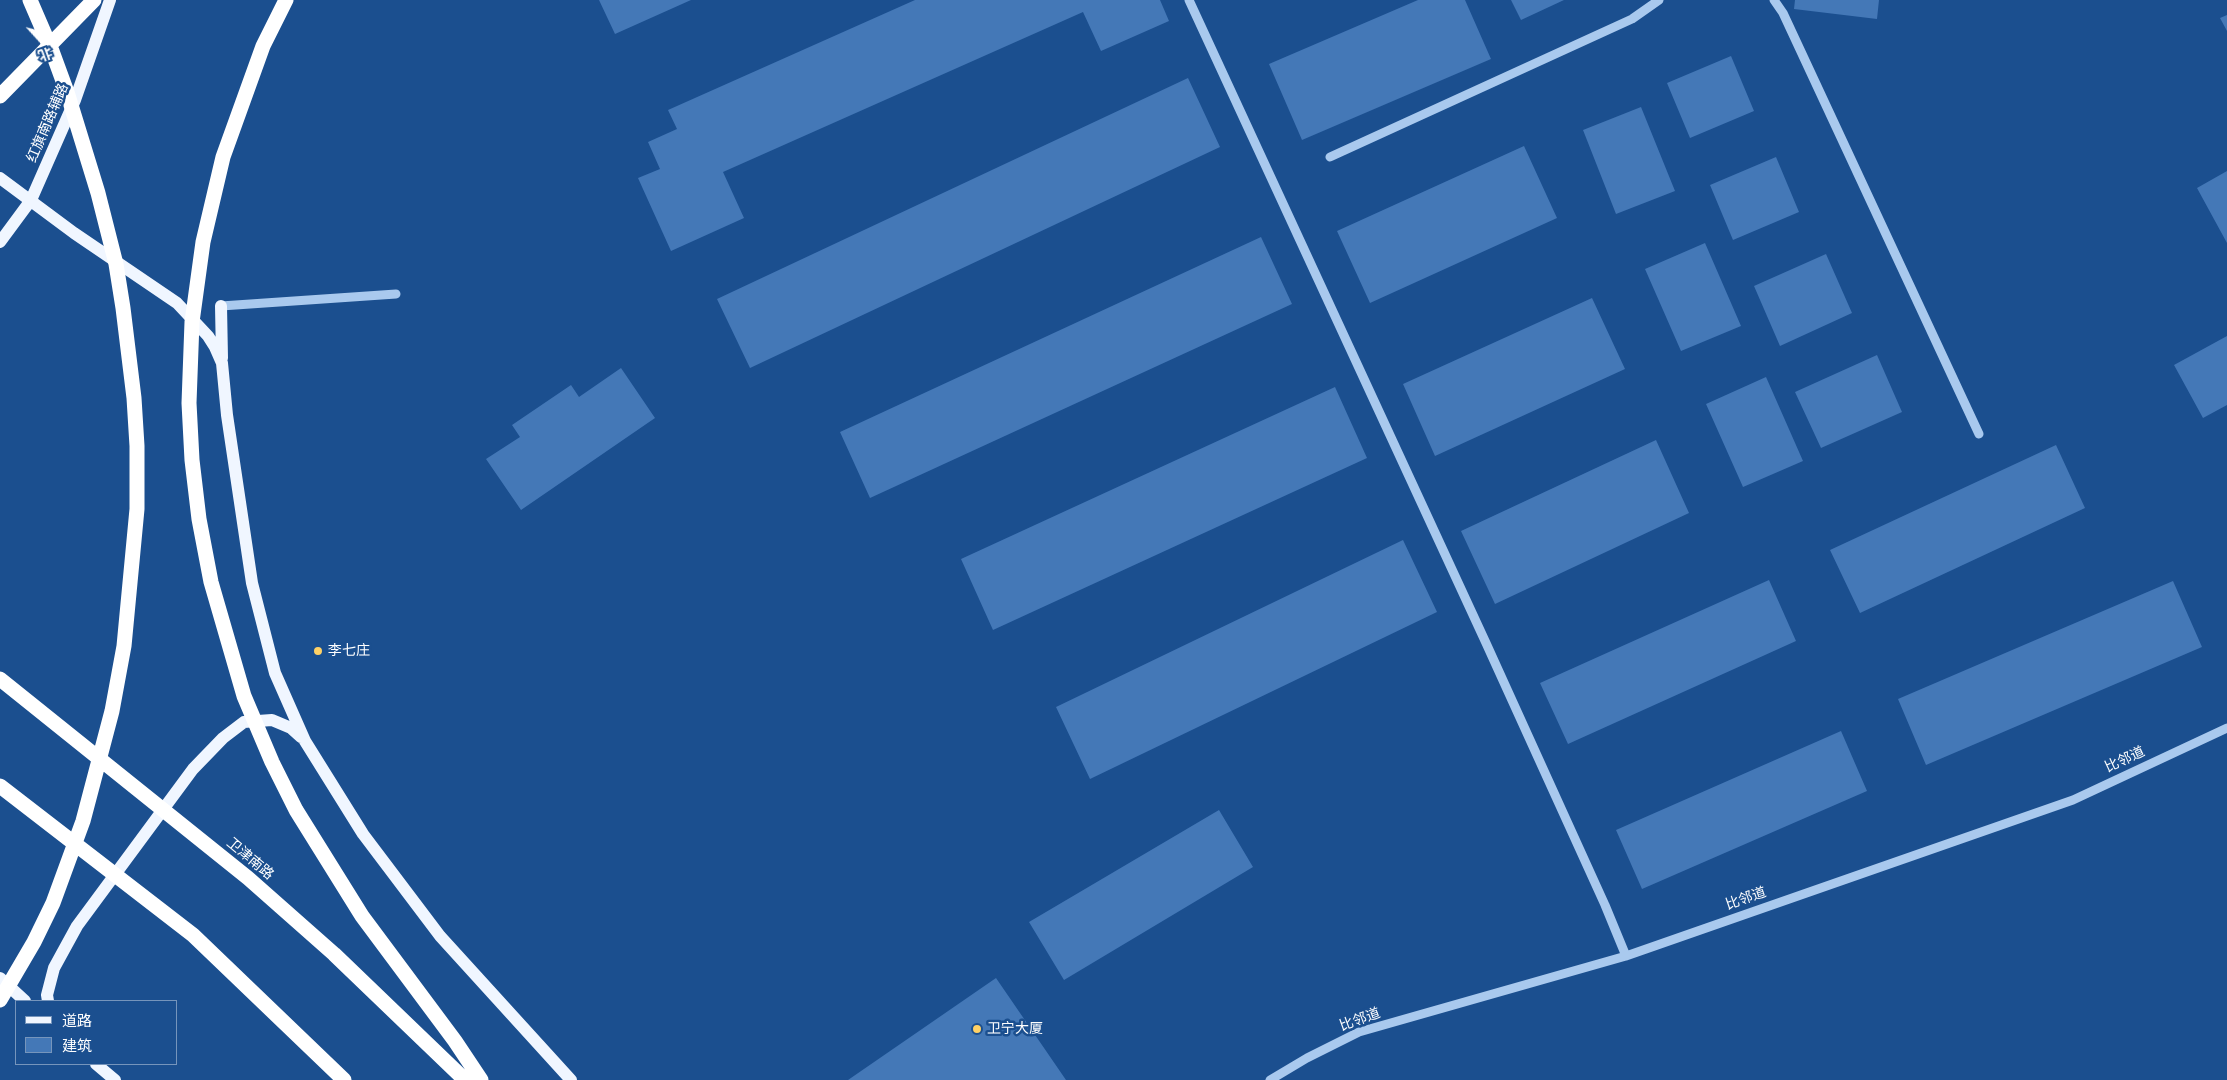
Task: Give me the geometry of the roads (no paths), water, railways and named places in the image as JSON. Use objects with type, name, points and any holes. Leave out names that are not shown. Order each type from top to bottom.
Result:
[{"type":"highway","points":[[0,1000],[34,942],[53,903],[83,821],[112,711],[124,646],[137,509],[137,446],[134,398],[116,264],[98,193],[67,92],[30,0]]},
{"type":"highway","points":[[0,96],[94,0]]},
{"type":"highway","points":[[286,0],[263,46],[223,157],[203,242],[192,322],[189,403],[192,460],[211,582],[244,696],[272,762],[296,810],[362,916],[455,1041],[480,1080]]},
{"type":"highway","name":"卫津南路","points":[[0,679],[248,878],[334,954],[465,1080]]},
{"type":"highway","points":[[0,786],[194,935],[344,1080]]},
{"type":"main road","name":"红旗南路辅路","points":[[0,242],[31,200],[75,100],[110,0]]},
{"type":"main road","points":[[0,178],[74,233],[177,303],[208,336],[222,362]]},
{"type":"main road","points":[[221,306],[222,362],[228,424],[252,583],[274,673],[305,741],[363,834],[440,936],[571,1080]]},
{"type":"main road","points":[[48,1000],[47,996],[54,968],[77,926],[193,769],[244,722],[272,720],[291,728],[305,741]]},
{"type":"main road","points":[[0,978],[24,1000]]},
{"type":"main road","points":[[97,1065],[114,1080]]},
{"type":"street","points":[[1189,0],[1605,905],[1626,956]]},
{"type":"street","points":[[1330,157],[1632,19],[1659,0]]},
{"type":"street","points":[[1774,0],[1783,13],[1979,434]]},
{"type":"street","points":[[221,306],[396,294]]},
{"type":"street","name":"比邻道","points":[[1270,1080],[1306,1058],[1359,1032],[1626,956],[2073,800],[2227,728]]},
{"type":"place","name":"李七庄","points":[[318,651]]},
{"type":"place","name":"卫宁大厦","points":[[977,1029]]}]
